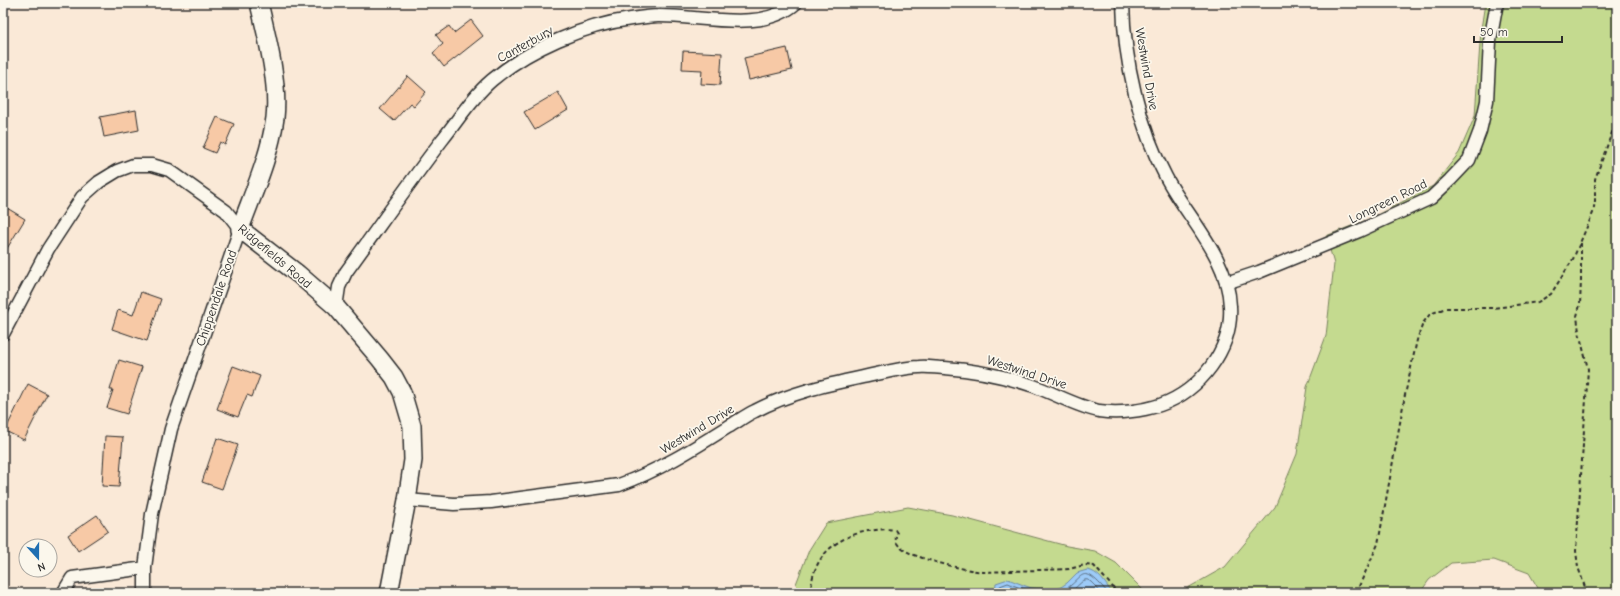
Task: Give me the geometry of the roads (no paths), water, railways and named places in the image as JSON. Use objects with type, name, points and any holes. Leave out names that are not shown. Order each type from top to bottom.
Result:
[{"type":"street","name":"Chippendale Road","points":[[145,593],[145,568],[154,507],[171,429],[270,143],[275,117],[274,75],[259,3]]},
{"type":"street","name":"Canterbury","points":[[336,307],[340,287],[346,272],[410,182],[476,95],[509,67],[557,41],[606,23],[658,16],[741,20],[771,17],[789,9],[796,3]]},
{"type":"street","name":"Westwind Drive","points":[[407,500],[454,504],[491,502],[619,485],[638,478],[672,461],[754,411],[781,399],[817,387],[882,373],[920,367],[977,371],[1031,385],[1099,411],[1119,412],[1141,409],[1161,405],[1180,395],[1206,374],[1226,342],[1230,306],[1226,283],[1216,257],[1167,179],[1143,125],[1135,93],[1123,3]]},
{"type":"street","name":"Longreen Road","points":[[1226,283],[1259,272],[1372,225],[1431,198],[1450,180],[1469,160],[1480,131],[1487,101],[1490,41],[1497,3]]},
{"type":"street","name":"Ridgefields Road","points":[[3,334],[48,249],[82,197],[99,182],[117,171],[133,165],[152,165],[169,170],[187,181],[211,202],[226,211],[240,229],[298,274],[336,307],[394,377],[404,398],[412,426],[413,460],[389,593]]},
{"type":"street","points":[[63,593],[72,578],[145,568]]},
{"type":"water","points":[[1087,570],[1098,575],[1112,593],[995,593],[996,583],[1008,579],[1031,588],[1053,590],[1067,583],[1077,573]]}]
